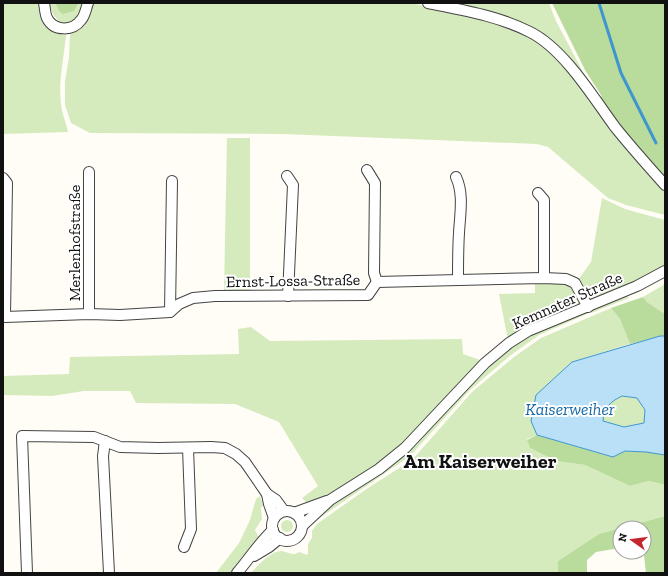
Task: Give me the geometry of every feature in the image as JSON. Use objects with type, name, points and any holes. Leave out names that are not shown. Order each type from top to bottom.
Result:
[{"type":"street","points":[[44,3],[48,19],[52,24],[60,29],[68,29],[75,26],[82,20],[88,3]]},
{"type":"street","points":[[428,3],[509,23],[531,32],[545,41],[573,70],[616,128],[665,185]]},
{"type":"street","points":[[367,170],[376,184],[374,273],[377,282]]},
{"type":"street","name":"Merlenhofstraße","points":[[88,314],[89,172]]},
{"type":"street","points":[[287,176],[293,185],[288,296]]},
{"type":"street","points":[[456,177],[459,183],[461,201],[458,280]]},
{"type":"street","points":[[3,178],[7,183],[5,317],[88,314],[120,315],[170,312],[172,181]]},
{"type":"street","points":[[538,193],[544,200],[544,278]]},
{"type":"street","name":"Kemnater Straße","points":[[330,500],[378,469],[405,448],[484,362],[509,343],[528,332],[637,286],[665,271]]},
{"type":"street","name":"Ernst-Lossa-Straße","points":[[170,312],[179,304],[193,298],[215,296],[368,294],[377,282],[544,278],[566,279],[576,283],[588,307]]},
{"type":"street","points":[[27,573],[22,436],[94,437],[120,447],[225,448],[236,454],[245,462],[267,494],[300,519],[302,526]]},
{"type":"street","points":[[106,441],[103,456],[109,573]]},
{"type":"street","points":[[184,547],[191,529],[188,448]]},
{"type":"street","points":[[267,494],[274,518],[273,524],[276,534],[287,540],[294,538],[300,533],[302,526],[330,500]]},
{"type":"street","points":[[274,518],[278,514],[330,500]]},
{"type":"street","points":[[237,573],[263,540],[276,534]]},
{"type":"green space","points":[[3,3],[38,3],[40,16],[45,25],[53,32],[66,35],[60,95],[62,111],[68,132],[3,134]]},
{"type":"green space","points":[[50,3],[55,3],[60,11],[67,13],[75,9],[79,3],[84,3],[77,18],[72,22],[63,23],[55,17]]},
{"type":"green space","points":[[55,3],[79,3],[74,11],[63,14],[59,11]]},
{"type":"green space","points":[[94,3],[411,3],[484,19],[508,26],[542,44],[558,59],[665,190],[665,215],[626,205],[608,198],[548,147],[537,144],[283,134],[90,133],[71,123],[65,105],[65,81],[69,57],[70,34],[83,25],[88,18]]},
{"type":"green space","points":[[445,3],[549,3],[556,21],[583,72],[599,96],[546,38]]},
{"type":"green space","points":[[552,3],[665,3],[665,180],[619,126],[603,104],[601,95],[585,70]]},
{"type":"green space","points":[[227,138],[250,138],[250,292],[224,292]]},
{"type":"green space","points":[[602,198],[625,209],[665,220],[665,267],[588,303],[578,280],[591,262]]},
{"type":"green space","points":[[565,282],[574,286],[583,306],[508,340],[499,294],[535,293],[535,283]]},
{"type":"green space","points":[[665,284],[665,314],[647,302],[643,297]]},
{"type":"green space","points":[[627,296],[629,298],[591,313],[590,309]]},
{"type":"green space","points":[[643,297],[647,302],[665,314],[665,336],[630,344],[620,319],[611,308]]},
{"type":"green space","points":[[611,308],[620,319],[630,344],[572,362],[531,421],[537,435],[527,439],[530,448],[556,461],[585,465],[630,486],[649,481],[665,485],[665,516],[650,520],[612,520],[612,530],[599,534],[558,561],[558,573],[251,573],[264,559],[273,553],[283,551],[294,554],[299,552],[307,555],[308,544],[312,538],[312,531],[317,524],[365,490],[413,459],[472,392],[514,357],[541,338]]},
{"type":"green space","points":[[588,310],[589,313],[539,335],[511,355],[469,391],[410,456],[318,519],[316,517],[380,471],[486,364],[529,334]]},
{"type":"green space","points":[[251,327],[270,341],[462,339],[463,354],[483,361],[425,423],[377,468],[324,497],[307,503],[302,498],[318,486],[279,422],[235,404],[136,403],[130,391],[84,391],[52,396],[3,395],[3,376],[69,374],[70,357],[239,354],[238,329]]},
{"type":"green space","points":[[622,396],[637,398],[645,410],[644,423],[624,427],[602,421],[606,408]]},
{"type":"green space","points":[[537,435],[613,457],[625,451],[665,455],[665,485],[649,481],[630,486],[585,465],[556,461],[530,448],[527,440]]},
{"type":"green space","points":[[260,496],[263,505],[261,508],[262,519],[255,530],[259,538],[231,573],[216,573],[239,543],[250,520],[256,499]]},
{"type":"green space","points":[[665,516],[665,573],[646,573],[645,560],[652,560],[652,520],[650,520]]},
{"type":"green space","points":[[289,520],[292,521],[292,531],[285,532],[282,531],[281,524],[282,521]]},
{"type":"green space","points":[[612,530],[612,549],[596,552],[587,560],[587,573],[558,573],[558,561],[599,534]]},
{"type":"water","name":"Kaiserweiher","points":[[660,336],[665,336],[665,455],[625,451],[613,457],[537,435],[531,421],[536,395],[572,362]],"holes":[[[622,396],[637,398],[645,410],[644,423],[624,427],[603,421],[606,409],[614,400]]]},
{"type":"waterway","points":[[599,3],[621,73],[656,143]]},
{"type":"district","name":"Am Kaiserweiher","points":[[480,461]]}]
